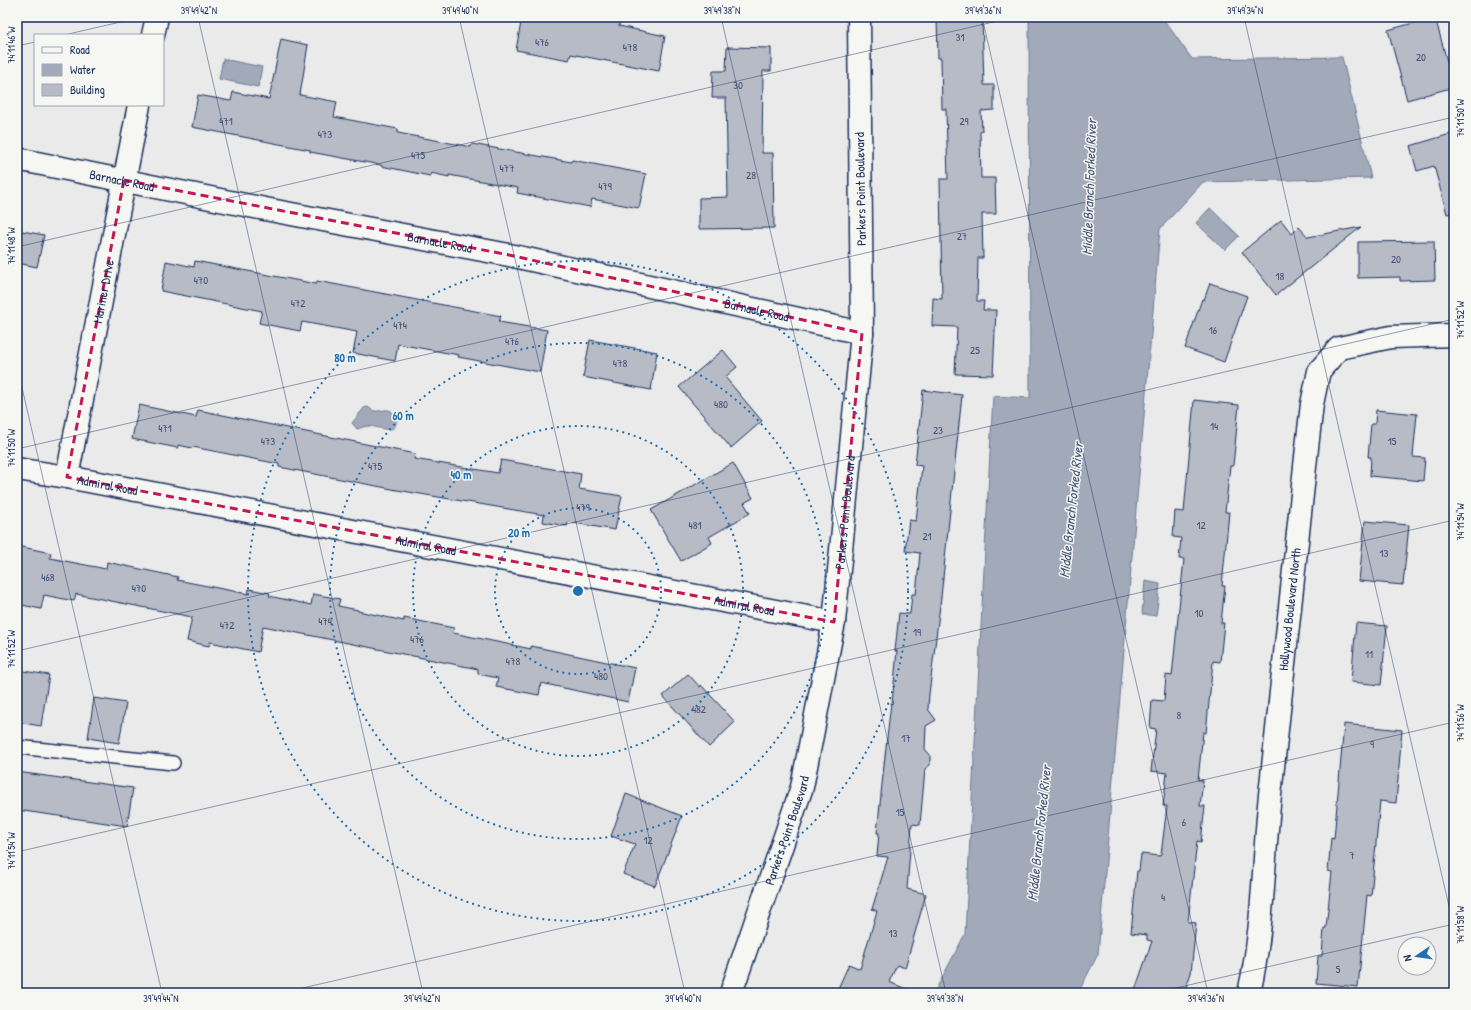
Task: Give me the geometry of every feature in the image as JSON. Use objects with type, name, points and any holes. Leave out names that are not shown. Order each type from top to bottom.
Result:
[{"type":"street","points":[[153,34],[157,17]]},
{"type":"street","name":"Parkers Point Boulevard","points":[[731,993],[802,787],[834,622],[862,333],[858,17]]},
{"type":"street","name":"Mariner Drive","points":[[67,477],[139,106]]},
{"type":"street","name":"Barnacle Road","points":[[17,159],[509,256],[862,333]]},
{"type":"street","name":"Hollywood Boulevard North","points":[[1249,993],[1260,932],[1266,837],[1280,693],[1312,404],[1319,371],[1339,348],[1391,337],[1454,335]]},
{"type":"street","name":"Admiral Road","points":[[17,469],[67,477],[834,622]]},
{"type":"lane","points":[[17,747],[173,763]]},
{"type":"highlighted area","points":[[124,180],[509,255],[862,333],[834,622],[67,477]]},
{"type":"water","name":"Middle Branch Forked River","points":[[1029,17],[1162,17],[1192,59],[1342,57],[1371,178],[1203,182],[1160,229],[1098,954],[1078,993],[934,993],[965,934],[993,396],[1030,398]]},
{"type":"water","points":[[223,59],[262,67],[258,87],[219,79]]},
{"type":"water","points":[[1210,208],[1239,236],[1225,250],[1196,223]]},
{"type":"water","points":[[368,407],[374,411],[389,410],[392,412],[396,419],[394,428],[386,429],[369,426],[357,429],[352,423],[364,408]]},
{"type":"water","points":[[1145,581],[1160,584],[1156,616],[1142,614]]},
{"type":"building","points":[[522,17],[605,17],[620,20],[619,26],[665,36],[659,71],[571,54],[569,60],[516,50]]},
{"type":"building","points":[[937,17],[982,17],[984,85],[994,85],[994,110],[981,111],[982,131],[980,132],[981,178],[995,178],[996,214],[982,214],[983,258],[978,258],[977,301],[984,301],[983,310],[996,310],[993,375],[955,374],[957,327],[932,326],[933,298],[942,299],[940,179],[948,179],[946,109],[942,109],[941,58],[938,58]]},
{"type":"building","points":[[1435,17],[1454,87],[1407,100],[1388,30]]},
{"type":"building","points":[[281,39],[308,45],[300,95],[337,102],[334,117],[398,129],[398,133],[471,147],[472,144],[571,162],[572,160],[646,174],[639,208],[592,199],[590,207],[517,193],[518,188],[449,175],[449,177],[431,173],[430,176],[310,152],[310,150],[192,127],[198,95],[231,101],[233,92],[269,99]]},
{"type":"building","points":[[727,47],[771,48],[771,71],[763,71],[762,153],[773,153],[774,228],[699,229],[699,198],[728,197],[726,98],[712,98],[713,71],[726,71]]},
{"type":"building","points":[[1454,133],[1454,213],[1447,214],[1434,166],[1417,171],[1410,146]]},
{"type":"building","points":[[1281,220],[1292,234],[1299,227],[1308,237],[1361,227],[1276,295],[1242,252]]},
{"type":"building","points":[[17,230],[44,235],[37,267],[17,263]]},
{"type":"building","points":[[1434,241],[1435,280],[1400,281],[1400,277],[1358,278],[1358,242]]},
{"type":"building","points":[[166,261],[194,267],[195,261],[316,284],[317,281],[501,316],[499,322],[547,330],[540,372],[398,344],[395,361],[353,353],[357,332],[302,322],[300,331],[259,323],[262,311],[161,291]]},
{"type":"building","points":[[1210,283],[1247,296],[1224,362],[1185,348],[1202,299],[1204,300]]},
{"type":"building","points":[[590,340],[657,352],[651,390],[583,377]]},
{"type":"building","points":[[723,350],[737,367],[725,377],[762,421],[731,448],[679,387]]},
{"type":"building","points":[[923,390],[962,395],[941,597],[929,694],[928,709],[936,720],[926,726],[925,749],[930,755],[930,765],[925,769],[920,825],[912,824],[907,889],[926,894],[905,968],[897,965],[889,982],[916,993],[836,993],[849,964],[860,969],[877,911],[872,909],[888,857],[877,856],[879,833],[877,833],[891,703],[892,704],[899,613],[910,614],[912,594],[916,594],[920,553],[905,551],[909,520],[916,521],[922,466],[915,465]]},
{"type":"building","points":[[1194,400],[1239,405],[1233,466],[1230,466],[1225,512],[1229,512],[1222,586],[1225,586],[1221,623],[1224,623],[1220,662],[1213,661],[1206,733],[1203,732],[1198,780],[1203,780],[1200,806],[1205,806],[1201,842],[1197,841],[1188,922],[1196,923],[1191,973],[1184,993],[1134,993],[1152,941],[1147,940],[1147,935],[1131,933],[1137,871],[1139,871],[1141,854],[1161,855],[1167,806],[1163,806],[1167,773],[1151,771],[1156,729],[1150,728],[1152,700],[1164,701],[1166,675],[1172,676],[1184,559],[1179,559],[1181,538],[1173,537],[1175,511],[1184,512]]},
{"type":"building","points":[[139,405],[196,417],[198,410],[415,454],[414,459],[498,473],[501,460],[581,474],[579,489],[622,496],[615,530],[568,522],[567,526],[543,522],[544,515],[397,490],[279,467],[279,464],[193,447],[178,445],[178,448],[132,439]]},
{"type":"building","points":[[1376,410],[1417,414],[1413,457],[1425,458],[1423,481],[1370,476],[1371,457],[1368,457],[1371,424],[1375,424]]},
{"type":"building","points":[[733,463],[753,498],[744,503],[750,513],[709,537],[712,543],[681,561],[651,510]]},
{"type":"building","points":[[1365,521],[1409,525],[1403,585],[1359,581]]},
{"type":"building","points":[[17,546],[51,553],[50,558],[106,569],[107,562],[178,577],[177,580],[248,594],[249,589],[270,593],[269,596],[311,605],[313,594],[340,599],[338,606],[358,611],[404,621],[404,618],[454,628],[453,633],[531,649],[531,646],[635,668],[628,702],[541,683],[539,695],[496,687],[498,678],[478,674],[478,669],[263,626],[258,652],[210,642],[209,646],[187,641],[192,617],[76,594],[74,601],[44,595],[41,609],[17,604]]},
{"type":"building","points":[[1356,623],[1387,626],[1381,685],[1351,682]]},
{"type":"building","points":[[17,670],[49,675],[41,726],[17,722]]},
{"type":"building","points":[[688,674],[700,687],[701,685],[735,722],[709,747],[663,696]]},
{"type":"building","points":[[94,698],[126,703],[119,743],[88,738]]},
{"type":"building","points":[[1344,724],[1402,730],[1396,803],[1380,801],[1371,896],[1367,895],[1358,987],[1316,983],[1318,956],[1322,956],[1324,928],[1326,928],[1332,872],[1328,871],[1331,838],[1334,839]]},
{"type":"building","points":[[17,772],[133,788],[127,826],[17,810]]},
{"type":"building","points":[[626,794],[682,816],[655,886],[623,874],[635,844],[611,836]]}]
